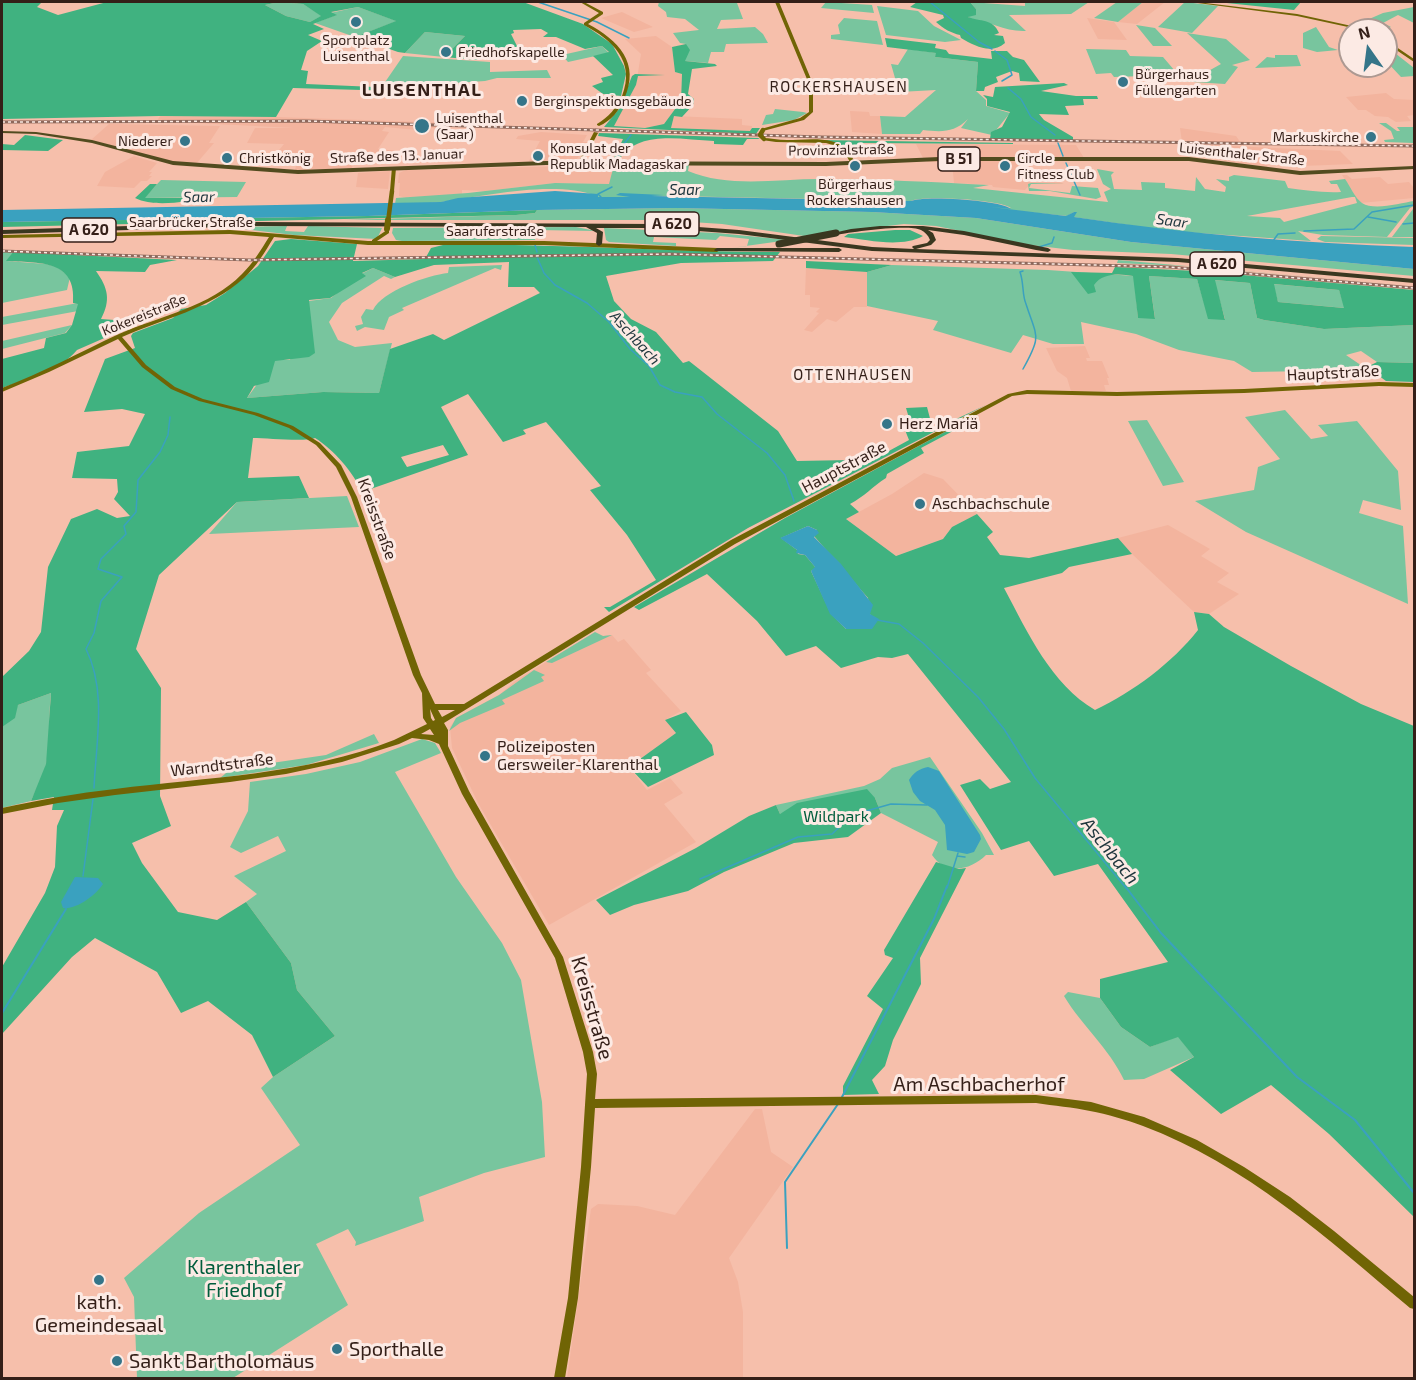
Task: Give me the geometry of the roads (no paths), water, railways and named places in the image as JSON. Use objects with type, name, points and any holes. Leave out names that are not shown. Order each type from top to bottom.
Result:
[{"type":"highway","name":"A 620","points":[[2,232],[132,226],[338,222],[524,223]]},
{"type":"highway","name":"A 620","points":[[2,232],[263,224],[551,223],[708,226],[903,249],[1084,253],[1179,258],[1414,280]]},
{"type":"highway","name":"A 620","points":[[551,223],[680,227],[903,249],[1178,260],[1414,280]]},
{"type":"highway","points":[[571,224],[599,230],[601,235],[599,244]]},
{"type":"highway","points":[[717,250],[903,249],[926,245],[933,240],[927,231],[909,227]]},
{"type":"highway","points":[[737,250],[868,228],[909,227],[954,231],[1012,244],[1084,253]]},
{"type":"main road","name":"Straße des 13. Januar","points":[[2,132],[36,133],[92,142],[174,163],[298,172],[617,162]]},
{"type":"main road","name":"Provinzialstraße","points":[[617,162],[853,163],[939,159],[1066,160]]},
{"type":"main road","name":"Luisenthaler Straße","points":[[1066,160],[1195,159],[1300,174],[1414,168]]},
{"type":"street","points":[[582,2],[602,13],[585,24],[612,41],[628,66],[626,91],[612,114],[598,128]]},
{"type":"street","points":[[777,2],[812,87],[811,112],[802,119],[763,130],[760,135],[764,139],[835,144],[847,151],[853,163]]},
{"type":"street","points":[[1192,2],[1338,24]]},
{"type":"street","points":[[1398,49],[1414,61]]},
{"type":"street","points":[[584,163],[601,117],[612,114]]},
{"type":"street","points":[[386,243],[394,168]]},
{"type":"street","name":"Saarbrücker Straße","points":[[2,232],[220,231],[273,235]]},
{"type":"street","points":[[368,243],[378,240],[387,231]]},
{"type":"street","name":"Saaruferstraße","points":[[273,235],[368,243],[599,244],[717,250]]},
{"type":"street","name":"Kokereistraße","points":[[2,390],[40,375],[119,337],[190,310],[223,292],[256,265],[273,235]]},
{"type":"street","name":"Kreisstraße","points":[[119,337],[144,366],[173,388],[201,400],[256,414],[291,427],[318,444],[332,457],[351,489],[425,694],[432,706],[436,724],[465,792],[559,957],[588,1052],[592,1074],[573,1298],[559,1378]]},
{"type":"street","name":"Hauptstraße","points":[[436,724],[733,542],[1010,395],[1027,392],[1117,394],[1244,391],[1379,384],[1414,385]]},
{"type":"street","name":"Kreisstraße","points":[[425,694],[427,718],[436,724]]},
{"type":"street","points":[[432,706],[448,708],[467,706]]},
{"type":"street","name":"Warndtstraße","points":[[2,811],[60,800],[306,769],[375,750],[436,724]]},
{"type":"street","points":[[411,736],[430,737],[444,745]]},
{"type":"street","name":"Am Aschbacherhof","points":[[591,1104],[1036,1099],[1096,1106],[1183,1138],[1236,1166],[1277,1192],[1414,1304]]},
{"type":"water","points":[[555,191],[598,194],[598,197],[630,197],[616,195],[620,193],[664,195],[651,196],[911,201],[930,198],[962,199],[993,203],[1011,209],[991,207],[1066,216],[1077,212],[1074,217],[1201,233],[1414,247],[1414,269],[1131,242],[976,218],[872,212],[676,208],[2,222],[2,210],[441,202],[458,198]]},
{"type":"water","points":[[808,526],[817,530],[819,533],[814,537],[841,564],[873,605],[870,614],[879,619],[872,629],[846,629],[830,614],[811,571],[815,567],[805,555],[796,553],[797,550],[780,538]]},
{"type":"water","points":[[928,767],[939,771],[980,835],[981,839],[974,852],[967,854],[947,850],[945,825],[935,810],[920,801],[913,792],[909,780],[917,771]]},
{"type":"water","points":[[75,877],[98,878],[103,884],[85,901],[74,907],[63,908],[61,902]]},
{"type":"waterway","points":[[538,2],[597,22],[629,38]]},
{"type":"waterway","points":[[930,2],[979,42],[992,49]]},
{"type":"waterway","points":[[995,51],[1007,60],[1012,75],[1002,81]]},
{"type":"waterway","points":[[1008,88],[1021,99],[1031,117],[1055,135]]},
{"type":"waterway","points":[[617,160],[619,150],[631,135]]},
{"type":"waterway","points":[[1058,143],[1063,156]]},
{"type":"waterway","points":[[1066,163],[1080,195]]},
{"type":"waterway","points":[[601,197],[598,194],[612,187]]},
{"type":"waterway","points":[[1304,231],[1354,229],[1372,212],[1414,205]]},
{"type":"waterway","points":[[1368,217],[1396,222]]},
{"type":"waterway","points":[[1403,224],[1414,223]]},
{"type":"waterway","points":[[1273,241],[1278,234],[1295,233]]},
{"type":"waterway","points":[[1039,247],[1052,243],[1054,237]]},
{"type":"waterway","name":"Aschbach","points":[[535,245],[537,252]]},
{"type":"waterway","name":"Aschbach","points":[[537,257],[544,273],[555,285],[587,303],[609,322],[630,349],[649,366],[660,385],[675,392],[702,397],[717,414],[767,453],[785,475],[794,501]]},
{"type":"waterway","points":[[1023,271],[1020,272],[1024,297],[1036,336],[1033,349],[1023,369]]},
{"type":"waterway","points":[[94,788],[99,717],[98,699],[92,665],[86,649],[94,633],[101,601],[122,577],[98,569],[101,559],[126,534],[124,526],[136,512],[138,480],[160,452],[168,435],[170,417]]},
{"type":"waterway","name":"Aschbach","points":[[877,620],[899,624],[923,643],[978,697],[1004,729],[1035,778],[1126,888]]},
{"type":"waterway","points":[[83,876],[93,799]]},
{"type":"waterway","points":[[700,879],[798,837],[832,834],[852,815],[891,804],[927,805]]},
{"type":"waterway","points":[[947,888],[957,856]]},
{"type":"waterway","points":[[957,856],[965,857]]},
{"type":"waterway","points":[[842,1097],[934,919],[947,886]]},
{"type":"waterway","name":"Aschbach","points":[[1125,886],[1161,933],[1297,1077],[1355,1120],[1414,1193]]},
{"type":"waterway","points":[[2,1013],[66,909]]},
{"type":"waterway","points":[[787,1248],[785,1182],[838,1104]]},
{"type":"tunnel","points":[[596,133],[598,127]]},
{"type":"railway","points":[[2,122],[306,121],[821,137],[1414,146]]},
{"type":"railway","points":[[2,251],[249,260],[669,254],[1170,267],[1414,288]]},
{"type":"place","name":"Sportplatz Luisenthal","points":[[356,22]]},
{"type":"place","name":"Friedhofskapelle","points":[[446,52]]},
{"type":"place","name":"Bürgerhaus Füllengarten","points":[[1123,82]]},
{"type":"place","name":"Berginspektionsgebäude","points":[[522,101]]},
{"type":"place","name":"Luisenthal (Saar)","points":[[422,126]]},
{"type":"place","name":"Markuskirche","points":[[1371,137]]},
{"type":"place","name":"Niederer","points":[[185,141]]},
{"type":"place","name":"Konsulat der Republik Madagaskar","points":[[538,156]]},
{"type":"place","name":"Christkönig","points":[[227,158]]},
{"type":"place","name":"Bürgerhaus Rockershausen","points":[[855,166]]},
{"type":"place","name":"Circle Fitness Club","points":[[1005,166]]},
{"type":"place","name":"Herz Mariä","points":[[887,424]]},
{"type":"place","name":"Aschbachschule","points":[[920,504]]},
{"type":"place","name":"Polizeiposten Gersweiler-Klarenthal","points":[[485,756]]},
{"type":"place","name":"kath. Gemeindesaal","points":[[99,1280]]},
{"type":"place","name":"Sporthalle","points":[[337,1349]]},
{"type":"place","name":"Sankt Bartholomäus","points":[[117,1361]]},
{"type":"district","name":"ROCKERSHAUSEN","points":[[839,87]]},
{"type":"district","name":"LUISENTHAL","points":[[422,90]]},
{"type":"district","name":"OTTENHAUSEN","points":[[853,375]]},
{"type":"water label","name":"Saar","points":[[685,190]]},
{"type":"water label","name":"Saar","points":[[199,197]]},
{"type":"water label","name":"Saar","points":[[1172,221]]},
{"type":"park label","name":"Wildpark","points":[[836,817]]},
{"type":"park label","name":"Klarenthaler Friedhof","points":[[244,1278]]}]
